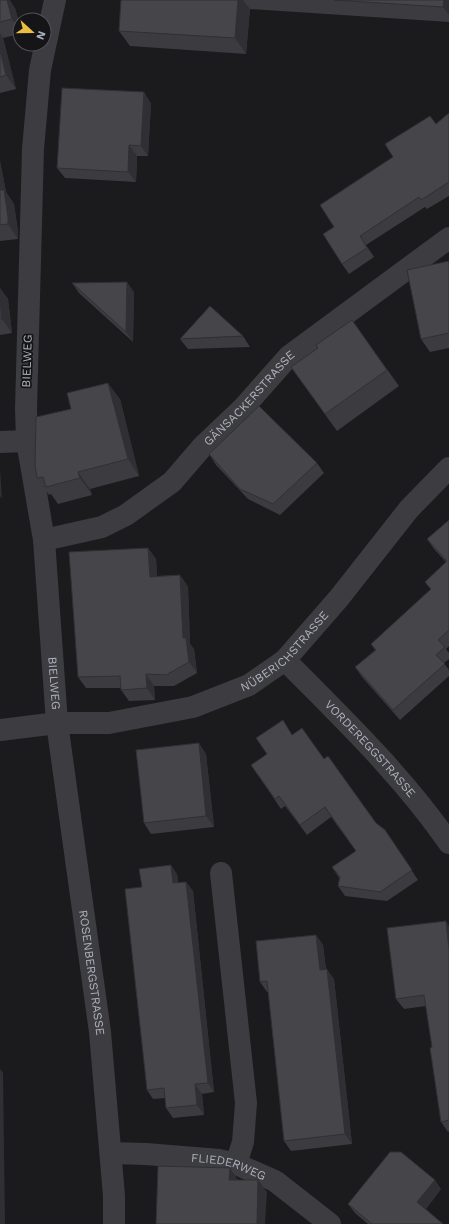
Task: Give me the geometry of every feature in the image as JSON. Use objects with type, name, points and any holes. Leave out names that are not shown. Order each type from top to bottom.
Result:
[{"type":"street","name":"BIELWEG","points":[[55,0],[40,70],[33,149],[26,409],[27,441],[44,540],[57,723]]},
{"type":"street","name":"GÄNSACKERSTRASSE","points":[[44,540],[102,527],[126,515],[172,482],[203,446],[243,408],[289,356],[449,238]]},
{"type":"street","points":[[0,442],[27,441]]},
{"type":"street","name":"NÜBERICHSTRASSE","points":[[0,730],[57,723],[109,723],[193,707],[249,685],[285,660],[339,598],[409,509],[449,468]]},
{"type":"street","name":"VORDEREGGSTRASSE","points":[[285,660],[372,747],[428,813],[449,843]]},
{"type":"street","name":"ROSENBERGSTRASSE","points":[[57,723],[100,1032],[111,1153],[114,1224]]},
{"type":"street","points":[[221,873],[246,1103],[244,1142],[236,1164]]},
{"type":"street","name":"FLIEDERWEG","points":[[111,1153],[146,1154],[219,1160],[236,1164],[275,1182],[330,1224]]},
{"type":"building","points":[[0,0],[7,0],[12,19],[0,22]]},
{"type":"building","points":[[121,0],[238,0],[235,38],[119,31]]},
{"type":"building","points":[[334,0],[444,0],[443,7]]},
{"type":"building","points":[[0,50],[6,75],[0,77]]},
{"type":"building","points":[[62,88],[144,92],[141,146],[129,145],[128,172],[57,168]]},
{"type":"building","points":[[449,113],[449,182],[421,200],[419,197],[360,236],[367,248],[342,264],[323,234],[334,227],[320,205],[393,157],[385,144],[430,116],[436,124]]},
{"type":"building","points":[[0,190],[4,190],[8,224],[0,225]]},
{"type":"building","points":[[449,261],[449,333],[421,339],[407,270]]},
{"type":"building","points":[[127,282],[126,332],[72,283]]},
{"type":"building","points":[[0,301],[2,319],[0,319]]},
{"type":"building","points":[[210,306],[243,336],[180,339]]},
{"type":"building","points":[[352,320],[387,370],[325,414],[291,367],[318,348],[316,345]]},
{"type":"building","points":[[108,383],[128,459],[78,472],[80,478],[46,487],[43,477],[37,478],[35,465],[36,417],[71,409],[67,393]]},
{"type":"building","points":[[259,406],[317,463],[273,504],[240,489],[209,454]]},
{"type":"building","points":[[449,520],[449,630],[438,640],[445,647],[436,655],[445,664],[393,710],[355,667],[376,650],[371,644],[431,589],[425,582],[447,561],[427,539]]},
{"type":"building","points":[[148,548],[150,577],[180,575],[183,638],[186,638],[189,662],[166,675],[146,674],[147,688],[121,690],[120,676],[78,677],[69,552]]},
{"type":"building","points":[[283,720],[292,735],[302,728],[324,759],[328,756],[376,823],[385,830],[412,870],[380,892],[338,886],[340,877],[332,867],[356,851],[325,807],[300,825],[279,796],[275,799],[251,765],[267,754],[256,738]]},
{"type":"building","points":[[199,743],[206,816],[144,823],[136,750]]},
{"type":"building","points":[[171,865],[173,883],[186,882],[208,1083],[195,1084],[197,1105],[166,1108],[164,1088],[147,1090],[125,889],[142,887],[139,869]]},
{"type":"building","points":[[446,921],[449,949],[449,1120],[441,1122],[424,995],[396,999],[387,928]]},
{"type":"building","points":[[316,935],[320,970],[327,969],[345,1134],[284,1141],[267,981],[260,982],[256,941]]},
{"type":"building","points":[[390,1152],[401,1152],[435,1180],[417,1202],[443,1224],[372,1224],[348,1204]]},
{"type":"building","points":[[158,1166],[230,1168],[229,1180],[258,1180],[257,1224],[156,1224]]}]
